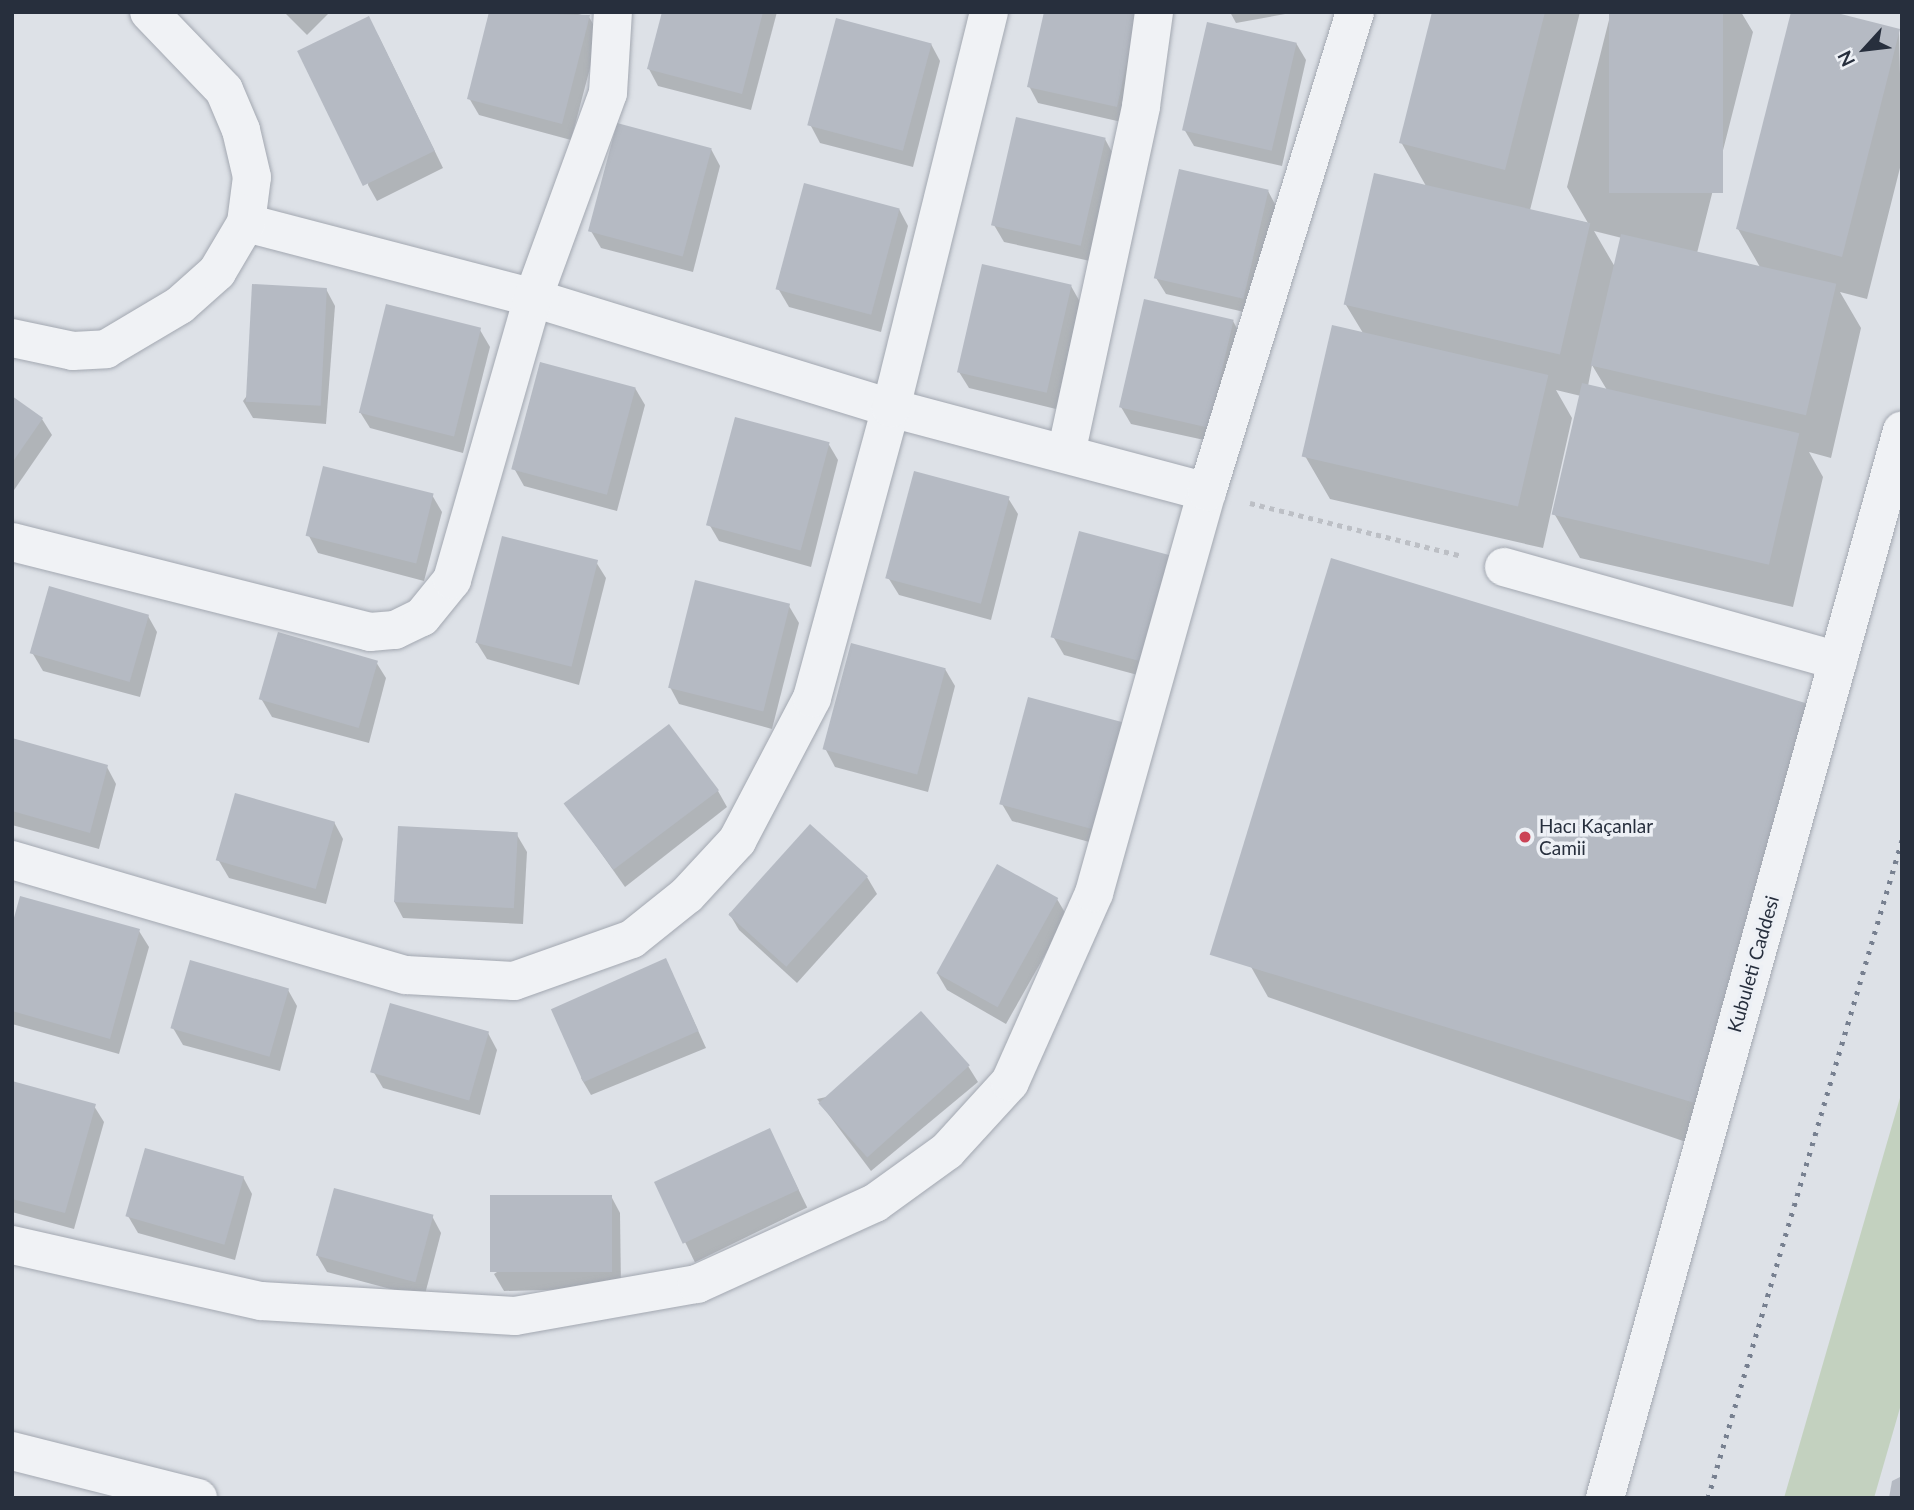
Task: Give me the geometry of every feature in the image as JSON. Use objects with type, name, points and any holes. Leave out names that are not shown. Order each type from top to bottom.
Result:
[{"type":"street","points":[[12,338],[73,351],[106,349],[180,304],[217,272],[246,223],[252,177],[241,130],[224,90],[149,12]]},
{"type":"street","points":[[12,542],[370,632],[395,630],[422,617],[452,580],[533,298],[608,93],[613,12]]},
{"type":"street","points":[[12,860],[406,975],[514,981],[632,939],[687,895],[737,841],[812,698],[891,408],[989,12]]},
{"type":"street","points":[[1066,454],[1141,106],[1154,12]]},
{"type":"street","points":[[12,1245],[261,1301],[515,1316],[697,1284],[875,1203],[947,1151],[1010,1082],[1094,893],[1207,492],[1356,12]]},
{"type":"street","points":[[246,223],[533,298],[891,408],[1207,492]]},
{"type":"street","name":"Kubuleti Caddesi","points":[[1605,1498],[1902,431]]},
{"type":"street","points":[[1504,567],[1838,661]]},
{"type":"street","points":[[12,1451],[198,1498]]},
{"type":"path","points":[[1207,492],[1504,567]]},
{"type":"green space","points":[[1902,1091],[1902,1401],[1874,1498],[1784,1498]]},
{"type":"building","points":[[489,12],[590,15],[562,124],[467,99]]},
{"type":"building","points":[[662,12],[763,12],[742,94],[647,69]]},
{"type":"building","points":[[1044,12],[1138,12],[1117,107],[1027,87]]},
{"type":"building","points":[[1432,12],[1545,12],[1505,170],[1399,143]]},
{"type":"building","points":[[1609,12],[1723,12],[1723,193],[1609,193]]},
{"type":"building","points":[[1791,12],[1833,12],[1900,29],[1842,257],[1736,229]]},
{"type":"building","points":[[369,16],[435,151],[363,186],[297,51]]},
{"type":"building","points":[[836,18],[932,44],[903,151],[807,125]]},
{"type":"building","points":[[1207,22],[1297,43],[1272,151],[1182,130]]},
{"type":"building","points":[[1016,117],[1106,138],[1081,246],[991,225]]},
{"type":"building","points":[[617,123],[712,148],[683,257],[588,231]]},
{"type":"building","points":[[1179,169],[1269,190],[1243,299],[1154,278]]},
{"type":"building","points":[[1374,173],[1590,223],[1560,354],[1344,305]]},
{"type":"building","points":[[804,183],[900,209],[871,315],[776,289]]},
{"type":"building","points":[[1621,234],[1836,284],[1806,415],[1591,366]]},
{"type":"building","points":[[982,264],[1072,285],[1047,393],[957,372]]},
{"type":"building","points":[[252,284],[327,288],[321,406],[246,402]]},
{"type":"building","points":[[1144,299],[1234,320],[1209,428],[1119,407]]},
{"type":"building","points":[[386,304],[481,328],[454,436],[359,413]]},
{"type":"building","points":[[1332,325],[1548,375],[1518,506],[1302,457]]},
{"type":"building","points":[[540,362],[636,388],[607,495],[511,469]]},
{"type":"building","points":[[1582,383],[1799,433],[1769,565],[1552,515]]},
{"type":"building","points":[[12,396],[43,418],[12,463]]},
{"type":"building","points":[[735,417],[830,442],[801,551],[706,525]]},
{"type":"building","points":[[323,466],[434,494],[416,563],[306,536]]},
{"type":"building","points":[[914,471],[1010,497],[981,604],[885,578]]},
{"type":"building","points":[[1079,531],[1175,557],[1146,663],[1051,637]]},
{"type":"building","points":[[502,536],[598,560],[571,667],[475,643]]},
{"type":"building","name":"Hacı Kaçanlar Camii","points":[[1331,558],[1816,706],[1695,1103],[1210,955]]},
{"type":"building","points":[[695,580],[790,604],[763,711],[668,688]]},
{"type":"building","points":[[49,586],[149,615],[130,682],[30,653]]},
{"type":"building","points":[[278,632],[378,661],[359,728],[259,699]]},
{"type":"building","points":[[851,643],[946,668],[917,775],[823,749]]},
{"type":"building","points":[[1028,697],[1123,722],[1094,830],[999,804]]},
{"type":"building","points":[[669,724],[719,790],[614,870],[564,803]]},
{"type":"building","points":[[12,738],[108,765],[90,833],[12,811]]},
{"type":"building","points":[[235,793],[335,822],[316,889],[216,860]]},
{"type":"building","points":[[810,824],[868,876],[786,967],[728,915]]},
{"type":"building","points":[[398,826],[518,832],[514,908],[394,902]]},
{"type":"building","points":[[997,864],[1058,898],[998,1007],[936,973]]},
{"type":"building","points":[[20,896],[140,929],[110,1039],[12,1011],[12,925]]},
{"type":"building","points":[[666,958],[699,1031],[583,1082],[551,1009]]},
{"type":"building","points":[[190,960],[289,988],[269,1057],[170,1028]]},
{"type":"building","points":[[390,1003],[489,1031],[469,1101],[370,1072]]},
{"type":"building","points":[[921,1011],[970,1065],[867,1158],[818,1103]]},
{"type":"building","points":[[12,1081],[96,1104],[65,1213],[12,1199]]},
{"type":"building","points":[[770,1128],[799,1190],[683,1244],[654,1182]]},
{"type":"building","points":[[145,1148],[244,1176],[224,1245],[125,1216]]},
{"type":"building","points":[[334,1188],[433,1215],[415,1282],[316,1256]]},
{"type":"building","points":[[490,1195],[612,1195],[612,1272],[490,1272]]},
{"type":"building","points":[[1902,1476],[1902,1498],[1889,1498],[1892,1481]]},
{"type":"railway","points":[[1708,1498],[1902,840]]},
{"type":"place","name":"Hacı Kaçanlar Camii","points":[[1525,837]]}]
